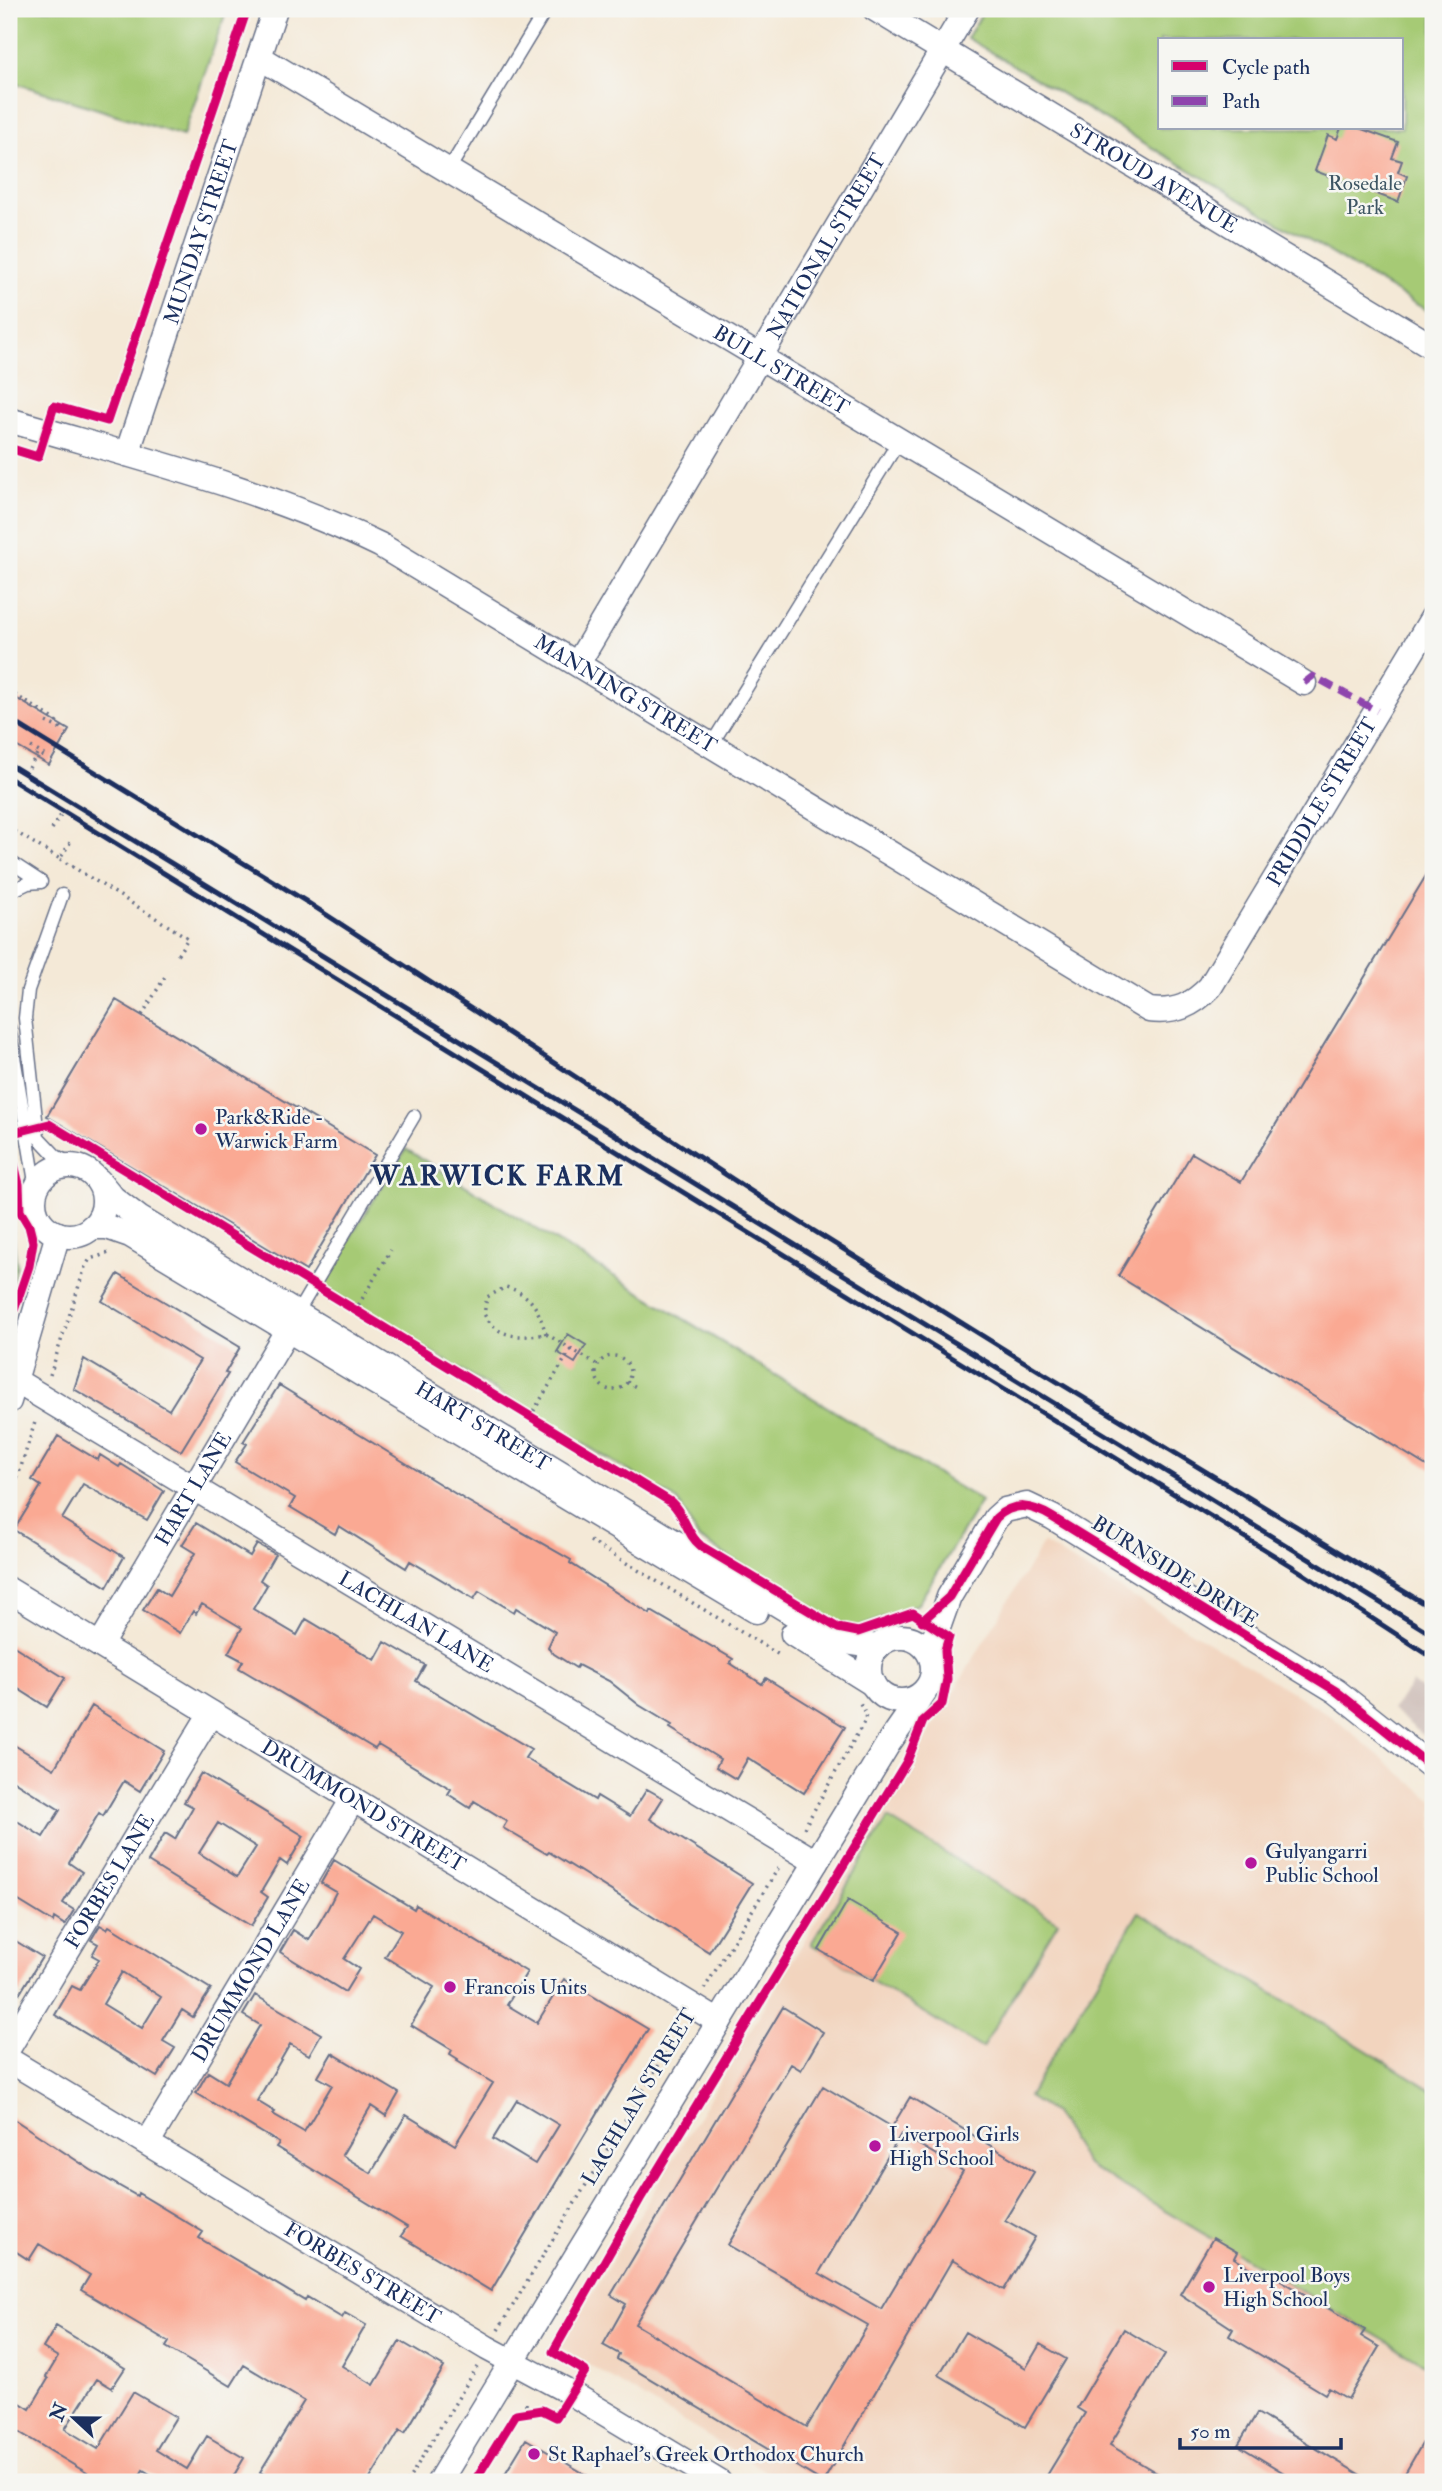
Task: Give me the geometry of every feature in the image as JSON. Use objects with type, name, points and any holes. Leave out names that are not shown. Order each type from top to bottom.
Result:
[{"type":"street","name":"MUNDAY STREET","points":[[127,454],[275,9]]},
{"type":"street","name":"STROUD AVENUE","points":[[875,9],[1433,347]]},
{"type":"street","name":"NATIONAL STREET","points":[[578,663],[967,9]]},
{"type":"street","name":"BULL STREET","points":[[259,57],[1304,683]]},
{"type":"street","name":"MANNING STREET","points":[[9,420],[272,498],[322,517],[429,573],[1149,1010],[1164,1012],[1181,1009],[1196,1001],[1210,987]]},
{"type":"street","name":"PRIDDLE STREET","points":[[1210,987],[1433,617]]},
{"type":"street","points":[[74,1165],[83,1168],[99,1181],[105,1200],[103,1210],[92,1227],[76,1236],[58,1234],[40,1221],[34,1199],[36,1188],[51,1170],[74,1165]]},
{"type":"street","name":"HART STREET","points":[[99,1181],[113,1198],[139,1218],[292,1322],[880,1691]]},
{"type":"street","name":"HART STREET","points":[[92,1227],[107,1227],[130,1235],[292,1322],[825,1633],[845,1642],[887,1642]]},
{"type":"street","points":[[12,1391],[58,1234]]},
{"type":"street","name":"HART LANE","points":[[100,1646],[292,1322]]},
{"type":"street","name":"LACHLAN LANE","points":[[12,1391],[194,1488],[816,1863]]},
{"type":"street","name":"BURNSIDE DRIVE","points":[[929,1653],[949,1597],[996,1518],[1015,1506],[1034,1508],[1336,1691],[1433,1768]]},
{"type":"street","name":"DRUMMOND STREET","points":[[9,1590],[719,2022]]},
{"type":"street","name":"BURNSIDE DRIVE","points":[[887,1642],[922,1621],[949,1597]]},
{"type":"street","points":[[915,1640],[929,1653],[933,1672],[925,1691],[888,1744],[880,1691],[870,1664],[887,1642],[915,1640]]},
{"type":"street","points":[[880,1691],[908,1701],[925,1691]]},
{"type":"street","name":"FORBES LANE","points":[[9,2047],[211,1713]]},
{"type":"street","name":"LACHLAN STREET","points":[[439,2482],[888,1744]]},
{"type":"street","name":"DRUMMOND LANE","points":[[148,2142],[353,1799]]},
{"type":"street","name":"FORBES STREET","points":[[9,2060],[487,2348],[571,2393],[719,2482]]},
{"type":"lane","points":[[448,172],[546,9]]},
{"type":"lane","points":[[711,745],[899,441]]},
{"type":"lane","points":[[9,861],[41,882],[27,883],[9,892]]},
{"type":"lane","points":[[62,895],[28,990],[26,1018],[38,1137],[56,1156],[74,1165]]},
{"type":"lane","points":[[9,1027],[36,1188]]},
{"type":"lane","points":[[292,1322],[414,1116]]},
{"type":"path","points":[[9,691],[54,719],[63,729],[46,722]]},
{"type":"path","points":[[29,768],[37,754],[47,758],[31,747]]},
{"type":"path","points":[[52,830],[61,815]]},
{"type":"path","points":[[9,828],[188,938],[177,956]]},
{"type":"path","points":[[60,859],[71,841]]},
{"type":"path","points":[[142,1015],[166,975]]},
{"type":"path","points":[[355,1311],[391,1250]]},
{"type":"path","points":[[80,1282],[90,1259],[110,1252],[120,1257]]},
{"type":"path","points":[[546,1334],[538,1307],[525,1295],[506,1287],[488,1297],[484,1314],[499,1331],[519,1338],[546,1334],[598,1365]]},
{"type":"path","points":[[344,1305],[366,1318]]},
{"type":"path","points":[[530,1417],[571,1349]]},
{"type":"path","points":[[606,1357],[621,1358],[629,1371],[627,1382],[618,1389],[607,1389],[596,1376],[598,1365],[606,1357]]},
{"type":"path","points":[[627,1382],[636,1387]]},
{"type":"path","points":[[519,1410],[542,1424]]},
{"type":"shaded area","points":[[1043,1543],[1330,1715],[1433,1800],[1433,2482],[783,2482],[560,2347]]},
{"type":"shaded area","points":[[1412,1683],[1433,1698],[1433,1743],[1392,1710]]},
{"type":"green space","points":[[9,9],[227,9],[183,136],[9,81]]},
{"type":"green space","name":"Rosedale Park","points":[[985,9],[1433,9],[1433,314],[967,38]]},
{"type":"green space","points":[[406,1149],[981,1501],[918,1604],[854,1628],[836,1622],[698,1538],[678,1501],[320,1285]]},
{"type":"green space","points":[[9,1209],[17,1265],[9,1293]]},
{"type":"green space","points":[[888,1818],[1058,1922],[982,2048],[811,1944]]},
{"type":"green space","points":[[1139,1912],[1433,2091],[1433,2369],[1087,2165],[1054,2113],[1028,2097]]},
{"type":"building","points":[[1340,130],[1365,130],[1398,142],[1392,158],[1402,161],[1398,172],[1407,176],[1398,202],[1315,171],[1328,135],[1337,139]]},
{"type":"building","points":[[9,694],[69,730],[49,765],[9,742]]},
{"type":"building","points":[[1433,864],[1433,1470],[1118,1276],[1192,1153],[1241,1182]]},
{"type":"building","name":"Park&Ride - Warwick Farm","points":[[116,1000],[375,1155],[306,1271],[47,1116]]},
{"type":"building","points":[[118,1274],[240,1347],[225,1373],[228,1374],[181,1451],[74,1389],[84,1359],[169,1410],[200,1360],[102,1301]]},
{"type":"building","points":[[568,1334],[586,1345],[575,1363],[557,1352]]},
{"type":"building","points":[[279,1385],[464,1499],[571,1560],[570,1563],[650,1614],[651,1611],[733,1659],[730,1663],[762,1684],[766,1678],[845,1727],[804,1793],[748,1758],[736,1779],[716,1767],[720,1759],[670,1728],[672,1725],[639,1705],[609,1681],[578,1665],[576,1668],[551,1652],[548,1647],[555,1632],[516,1608],[514,1612],[479,1591],[474,1599],[410,1561],[406,1568],[339,1526],[335,1534],[290,1507],[295,1498],[235,1462],[247,1444],[243,1442]]},
{"type":"building","points":[[58,1436],[98,1460],[100,1455],[119,1467],[121,1464],[164,1491],[147,1520],[83,1484],[62,1519],[124,1557],[107,1587],[14,1530],[41,1486],[32,1480]]},
{"type":"building","points":[[196,1523],[250,1556],[257,1544],[275,1554],[260,1580],[267,1585],[253,1609],[297,1635],[306,1619],[375,1660],[385,1642],[425,1665],[416,1681],[531,1749],[525,1758],[595,1800],[597,1796],[630,1816],[647,1789],[663,1798],[650,1819],[752,1883],[709,1952],[549,1852],[547,1854],[503,1828],[507,1821],[474,1801],[470,1808],[448,1794],[451,1789],[378,1745],[375,1749],[239,1668],[243,1661],[228,1653],[242,1628],[202,1604],[196,1614],[193,1611],[180,1633],[143,1610],[157,1588],[169,1596],[195,1553],[182,1545]]},
{"type":"building","points":[[9,1643],[65,1678],[47,1707],[9,1683]]},
{"type":"building","points":[[92,1706],[164,1751],[140,1791],[124,1781],[103,1816],[99,1813],[69,1863],[82,1872],[63,1903],[74,1910],[65,1925],[54,1918],[53,1922],[9,1895],[9,1816],[43,1837],[60,1810],[9,1778],[9,1742],[54,1769]]},
{"type":"building","points":[[201,1773],[304,1836],[287,1865],[280,1860],[261,1892],[268,1897],[251,1926],[148,1862],[165,1833],[175,1839],[193,1807],[184,1802]],"holes":[[[218,1823],[256,1847],[237,1877],[199,1853]]]},
{"type":"building","points":[[334,1860],[414,1909],[416,1905],[527,1972],[507,2005],[537,2023],[564,1979],[648,2029],[491,2291],[401,2236],[407,2227],[276,2147],[279,2143],[196,2093],[208,2072],[226,2083],[260,2025],[243,2015],[255,1995],[321,2034],[309,2055],[290,2044],[257,2101],[275,2112],[273,2114],[304,2132],[332,2085],[318,2077],[332,2053],[399,2093],[386,2116],[371,2106],[342,2155],[371,2173],[406,2115],[455,2145],[493,2083],[457,2061],[458,2059],[450,2054],[452,2050],[411,2025],[434,1987],[385,1957],[401,1931],[373,1914],[344,1959],[359,1969],[345,1992],[280,1952],[293,1930],[309,1940],[336,1892],[321,1883]],"holes":[[[517,2100],[559,2125],[535,2164],[493,2139]]]},
{"type":"building","points":[[848,1900],[902,1932],[873,1981],[819,1950]]},
{"type":"building","points":[[100,1925],[107,1929],[109,1926],[211,1989],[193,2017],[182,2010],[163,2041],[175,2048],[157,2077],[55,2015],[72,1986],[80,1990],[99,1959],[92,1955],[98,1944],[91,1940]],"holes":[[[122,1972],[161,1997],[142,2028],[103,2004]]]},
{"type":"building","points":[[9,1937],[42,1957],[20,1993],[9,1986]]},
{"type":"building","points":[[783,2007],[823,2032],[801,2070],[791,2064],[635,2324],[807,2427],[868,2325],[728,2245],[823,2086],[892,2127],[910,2097],[1034,2172],[1005,2220],[1035,2237],[1004,2290],[952,2260],[823,2482],[617,2359],[619,2354],[603,2345],[626,2304],[611,2295]],"holes":[[[901,2134],[963,2171],[881,2309],[819,2273]]]},
{"type":"building","points":[[9,2116],[91,2170],[137,2196],[138,2193],[203,2232],[199,2238],[305,2301],[307,2297],[342,2318],[345,2313],[366,2325],[342,2366],[374,2385],[400,2341],[444,2367],[405,2433],[400,2430],[368,2482],[276,2482],[260,2472],[304,2401],[244,2365],[231,2386],[166,2347],[169,2342],[81,2290],[90,2275],[39,2244],[29,2260],[9,2247]]},
{"type":"building","points":[[1213,2238],[1237,2252],[1234,2258],[1264,2277],[1267,2272],[1365,2330],[1361,2336],[1379,2347],[1348,2399],[1329,2388],[1325,2394],[1229,2336],[1233,2329],[1180,2294]]},
{"type":"building","points":[[56,2326],[125,2368],[112,2388],[97,2379],[65,2429],[98,2449],[133,2392],[176,2417],[156,2450],[187,2469],[207,2436],[244,2458],[230,2482],[163,2482],[143,2470],[136,2482],[88,2482],[92,2476],[9,2426],[9,2396],[30,2409],[48,2379],[46,2377],[58,2357],[43,2348]]},
{"type":"building","points":[[1124,2329],[1165,2354],[1110,2445],[1172,2482],[1043,2482],[1085,2413],[1077,2408]]},
{"type":"building","points":[[965,2332],[1026,2368],[1040,2344],[1066,2359],[1025,2427],[939,2375]]},
{"type":"building","points":[[1257,2413],[1372,2482],[1299,2482],[1238,2445]]},
{"type":"building","points":[[1433,2425],[1433,2482],[1400,2482]]},
{"type":"building","name":"St Raphael’s Greek Orthodox Church","points":[[526,2439],[598,2482],[500,2482]]},
{"type":"railway","points":[[9,719],[307,902],[774,1206],[1023,1361],[1433,1609]]},
{"type":"railway","points":[[9,764],[1433,1635]]},
{"type":"railway","points":[[9,778],[1293,1567],[1433,1658]]},
{"type":"marked path","points":[[1304,683],[1313,676],[1377,711]]},
{"type":"cycle path","points":[[9,448],[38,457],[54,406],[107,421],[247,9]]},
{"type":"cycle path","points":[[9,1134],[49,1124],[671,1502],[701,1546],[838,1628],[858,1632],[913,1613],[949,1637],[945,1650],[947,1679],[942,1704],[923,1721],[907,1761],[640,2199],[553,2352],[585,2371],[556,2417],[542,2410],[516,2414],[474,2482]]},
{"type":"cycle path","points":[[9,1144],[19,1184],[20,1211],[29,1226],[33,1242],[29,1266],[9,1325]]},
{"type":"cycle path","points":[[922,1621],[949,1597],[996,1518],[1016,1507],[1037,1510],[1336,1691],[1433,1768]]},
{"type":"place","name":"Park&Ride - Warwick Farm","points":[[201,1129]]},
{"type":"place","name":"Gulyangarri Public School","points":[[1251,1863]]},
{"type":"place","name":"Francois Units","points":[[450,1987]]},
{"type":"place","name":"Liverpool Girls High School","points":[[875,2146]]},
{"type":"place","name":"Liverpool Boys High School","points":[[1209,2287]]},
{"type":"place","name":"St Raphael’s Greek Orthodox Church","points":[[534,2454]]},
{"type":"district","name":"WARWICK FARM","points":[[498,1176]]}]
